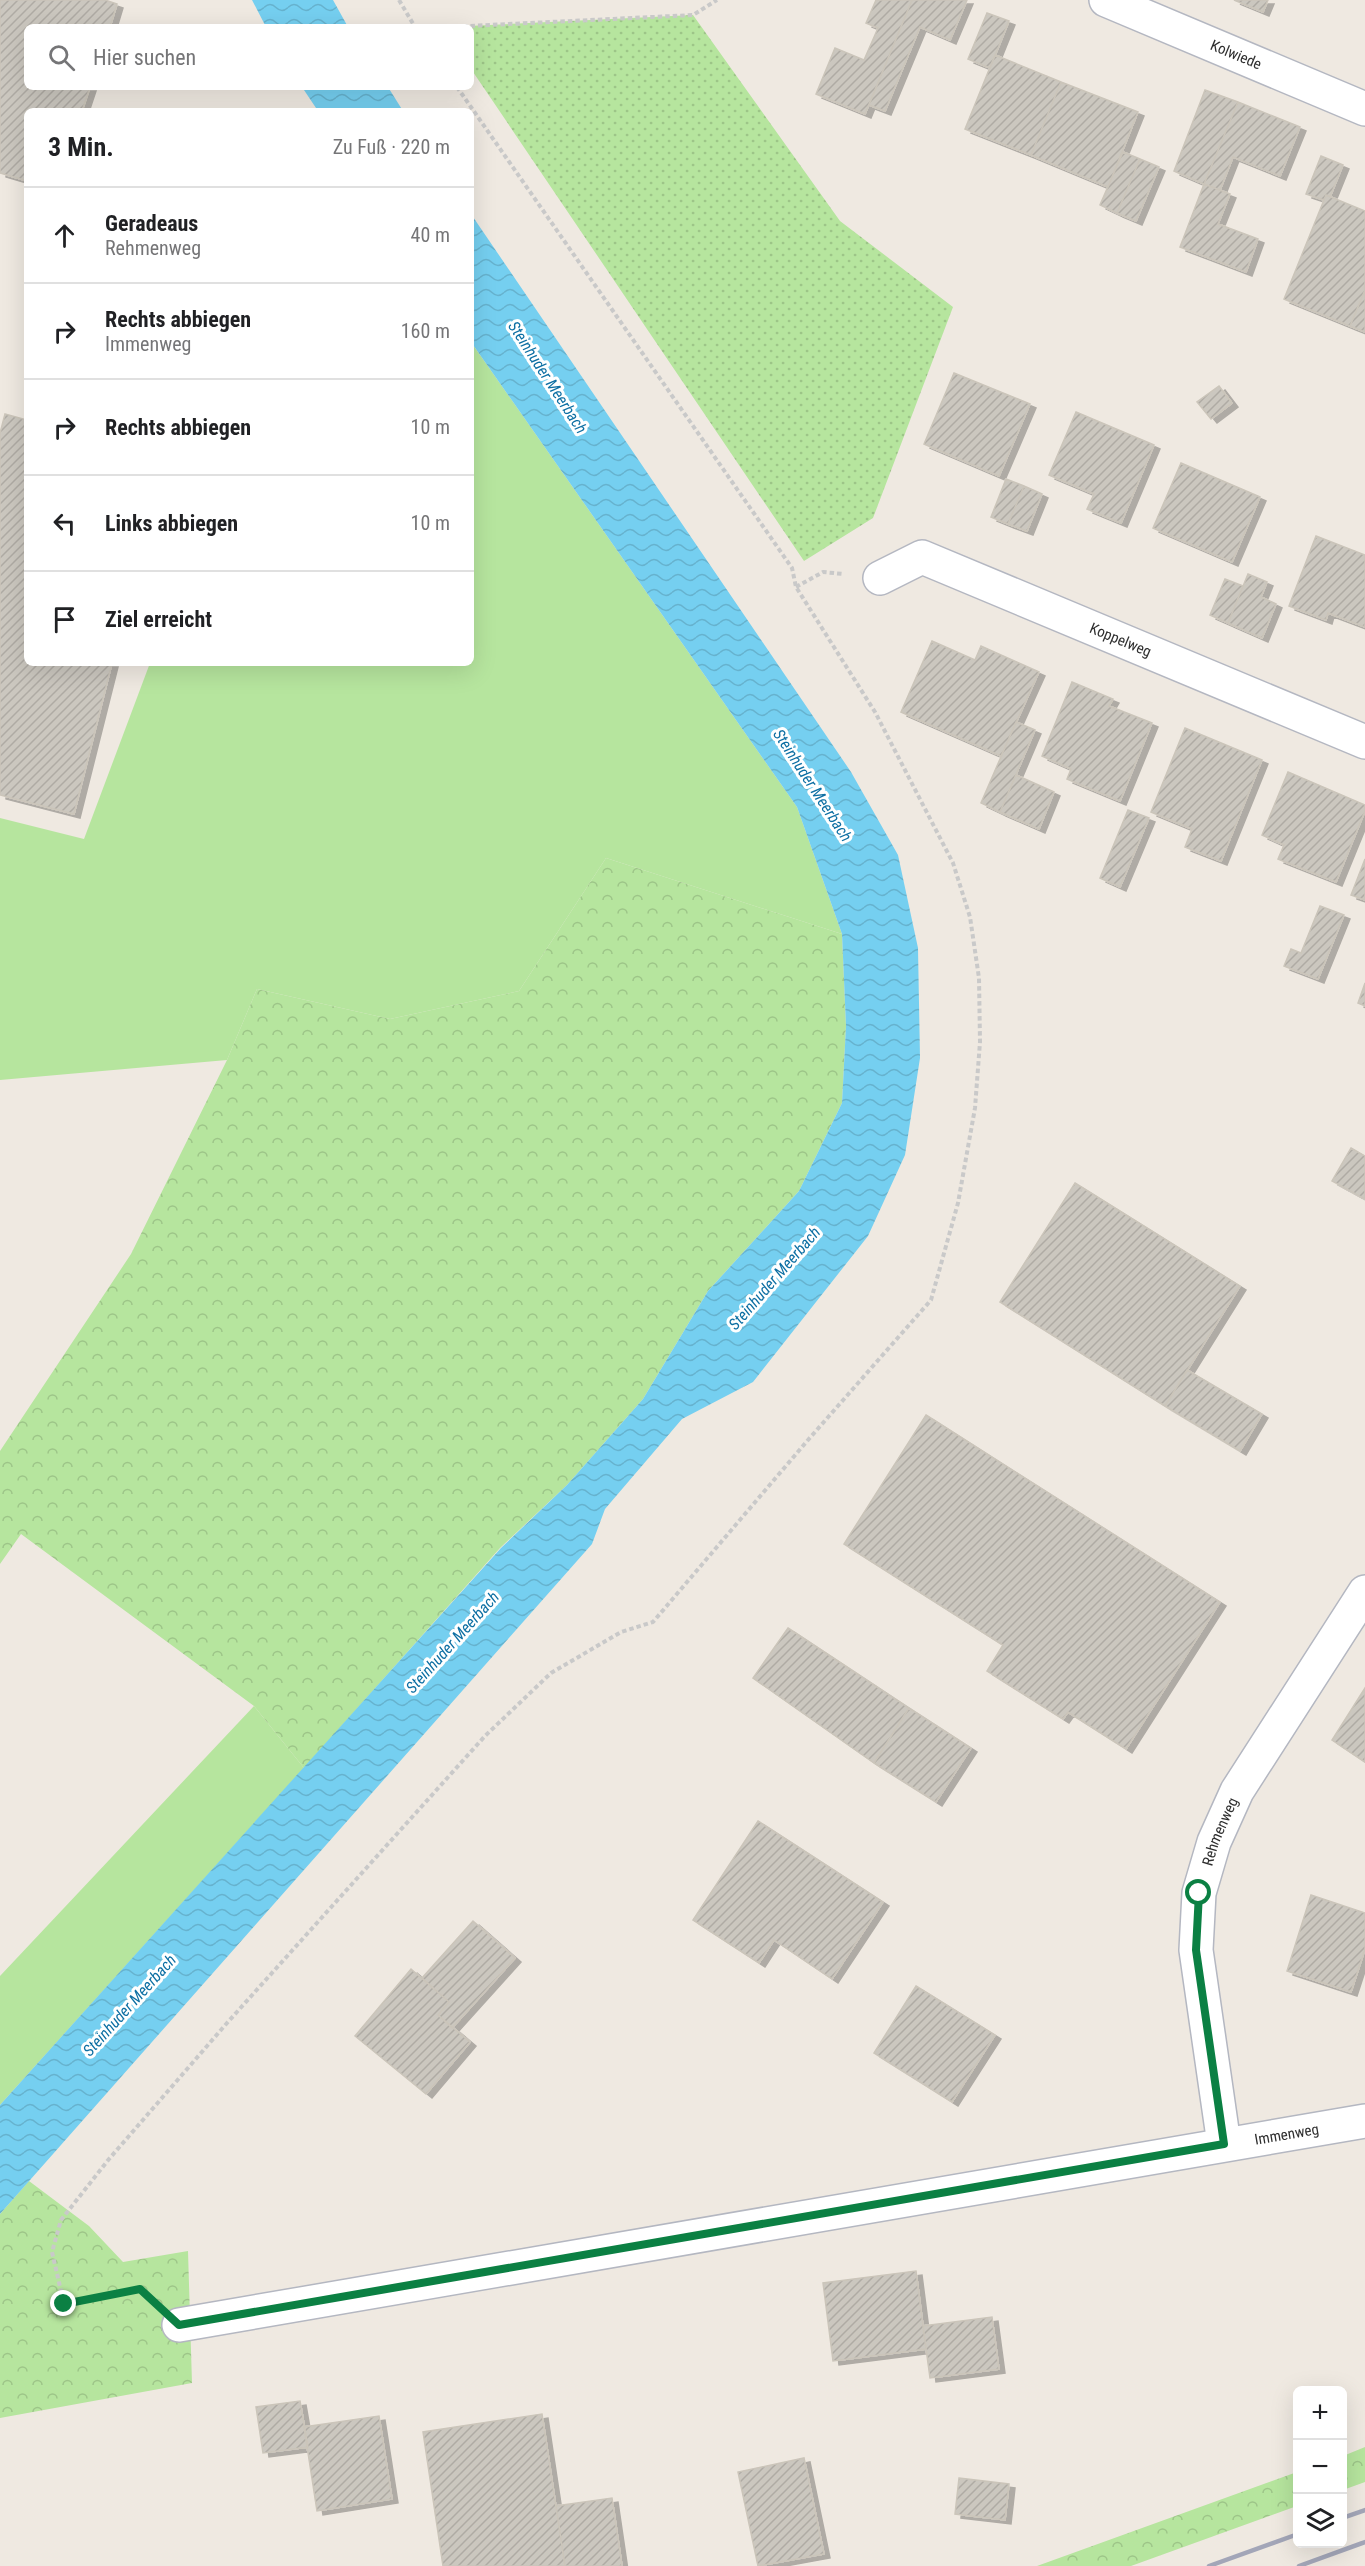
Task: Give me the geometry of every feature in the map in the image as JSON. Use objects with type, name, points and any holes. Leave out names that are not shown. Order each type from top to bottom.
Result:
[{"type":"street","name":"Kolwiede","points":[[1106,0],[1365,109]]},
{"type":"street","name":"Koppelweg","points":[[880,578],[922,556],[1365,742]]},
{"type":"street","name":"Rehmenweg","points":[[1224,2144],[1196,1950],[1199,1893],[1214,1842],[1237,1791],[1365,1592]]},
{"type":"street","name":"Immenweg","points":[[179,2325],[1365,2121]]},
{"type":"path","points":[[399,0],[413,24]]},
{"type":"path","points":[[474,26],[693,15],[717,0]]},
{"type":"path","points":[[459,90],[472,108]]},
{"type":"path","points":[[179,2325],[140,2289],[64,2304],[52,2252],[61,2220],[109,2159],[227,2023],[485,1736],[551,1673],[621,1632],[653,1622],[931,1300],[958,1203],[975,1108],[980,1042],[979,978],[970,917],[953,863],[876,712],[796,587],[792,568],[474,111]]},
{"type":"path","points":[[796,587],[824,572],[880,578]]},
{"type":"green space","points":[[693,15],[840,221],[953,307],[873,518],[804,561],[474,73],[474,26]]},
{"type":"green space","points":[[474,346],[797,807],[842,934],[606,858],[519,991],[390,1019],[257,989],[227,1060],[0,1080],[0,818],[84,839],[149,666],[474,666]]},
{"type":"green space","points":[[606,858],[842,934],[846,1026],[842,1103],[799,1191],[708,1291],[643,1399],[567,1485],[500,1548],[304,1768],[254,1706],[21,1534],[0,1564],[0,1451],[131,1254],[227,1060],[257,989],[390,1019],[519,991]]},
{"type":"green space","points":[[254,1706],[304,1768],[0,2105],[0,1976]]},
{"type":"green space","points":[[29,2181],[89,2226],[123,2262],[188,2251],[192,2383],[0,2418],[0,2214]]},
{"type":"green space","points":[[1365,2447],[1365,2482],[1347,2489],[1347,2454]]},
{"type":"green space","points":[[1293,2473],[1293,2507],[1131,2566],[1037,2566]]},
{"type":"water","points":[[252,0],[333,0],[346,24],[264,24]]},
{"type":"water","points":[[304,90],[390,90],[401,108],[316,108]]},
{"type":"water","name":"Steinhuder Meerbach","points":[[474,218],[851,772],[898,855],[918,948],[920,1058],[905,1155],[868,1236],[753,1382],[682,1419],[605,1509],[592,1544],[0,2214],[0,2105],[501,1548],[567,1485],[643,1399],[708,1291],[799,1191],[842,1103],[846,1026],[842,934],[797,807],[474,346]]},
{"type":"building","points":[[0,0],[105,0],[117,4],[111,24],[24,24],[24,90],[89,90],[83,108],[24,108],[24,180],[0,173]]},
{"type":"building","points":[[876,0],[912,0],[865,114],[816,94],[835,48],[864,60],[878,28],[866,23]]},
{"type":"building","points":[[912,0],[967,0],[950,40],[920,27],[885,111],[869,105]]},
{"type":"building","points":[[1234,0],[1268,0],[1263,12]]},
{"type":"building","points":[[987,13],[1009,21],[990,68],[968,59]]},
{"type":"building","points":[[995,55],[1061,82],[1031,155],[965,129]]},
{"type":"building","points":[[1061,82],[1138,112],[1108,187],[1031,155]]},
{"type":"building","points":[[1205,90],[1238,102],[1204,184],[1174,171]]},
{"type":"building","points":[[1238,102],[1300,127],[1280,176],[1233,157],[1220,190],[1204,184]]},
{"type":"building","points":[[1123,152],[1140,159],[1117,213],[1100,205]]},
{"type":"building","points":[[1321,156],[1343,165],[1330,197],[1326,195],[1324,200],[1306,194]]},
{"type":"building","points":[[1140,159],[1159,167],[1136,221],[1117,213]]},
{"type":"building","points":[[1204,184],[1230,194],[1218,224],[1258,239],[1246,272],[1180,247]]},
{"type":"building","points":[[1326,195],[1365,211],[1365,290],[1350,326],[1284,299]]},
{"type":"building","points":[[1365,290],[1365,332],[1350,326]]},
{"type":"building","points":[[954,373],[1030,404],[999,476],[924,444]]},
{"type":"building","points":[[1219,386],[1232,403],[1211,419],[1197,402]]},
{"type":"building","points":[[1076,412],[1154,445],[1121,523],[1087,509],[1094,494],[1049,475]]},
{"type":"building","points":[[5,414],[24,419],[24,666],[111,666],[74,814],[0,795],[0,433]]},
{"type":"building","points":[[1181,463],[1260,497],[1232,562],[1153,528]]},
{"type":"building","points":[[1006,479],[1024,486],[1008,524],[991,517]]},
{"type":"building","points":[[1024,486],[1042,494],[1027,531],[1008,524]]},
{"type":"building","points":[[1316,536],[1365,555],[1365,627],[1328,613],[1326,620],[1289,606]]},
{"type":"building","points":[[1248,574],[1267,582],[1261,597],[1276,604],[1262,638],[1228,623]]},
{"type":"building","points":[[1225,579],[1243,586],[1228,623],[1210,615]]},
{"type":"building","points":[[932,641],[975,660],[981,646],[1039,672],[1001,756],[901,712]]},
{"type":"building","points":[[1072,682],[1113,699],[1109,706],[1152,723],[1120,801],[1067,779],[1071,769],[1042,756]]},
{"type":"building","points":[[1016,722],[1035,730],[1000,812],[981,803]]},
{"type":"building","points":[[1185,728],[1262,760],[1221,861],[1185,847],[1192,829],[1151,812]]},
{"type":"building","points":[[1288,772],[1365,805],[1365,811],[1336,882],[1278,859],[1284,845],[1262,835]]},
{"type":"building","points":[[1016,775],[1054,792],[1039,829],[1000,812]]},
{"type":"building","points":[[1128,810],[1149,818],[1120,887],[1100,878]]},
{"type":"building","points":[[1365,859],[1365,900],[1351,895]]},
{"type":"building","points":[[1320,906],[1344,915],[1318,979],[1284,966],[1291,949],[1301,953]]},
{"type":"building","points":[[1365,983],[1365,1006],[1358,1003]]},
{"type":"building","points":[[1351,1148],[1365,1156],[1365,1199],[1332,1181]]},
{"type":"building","points":[[1075,1183],[1240,1286],[1165,1406],[1000,1302]]},
{"type":"building","points":[[1187,1370],[1262,1414],[1240,1451],[1165,1406]]},
{"type":"building","points":[[926,1415],[1220,1602],[1126,1749],[1068,1712],[1063,1719],[987,1671],[1003,1645],[844,1544]]},
{"type":"building","points":[[788,1628],[909,1708],[874,1763],[753,1678]]},
{"type":"building","points":[[1365,1688],[1365,1762],[1332,1740]]},
{"type":"building","points":[[909,1708],[971,1748],[936,1802],[874,1763]]},
{"type":"building","points":[[758,1821],[883,1902],[832,1979],[774,1940],[759,1963],[693,1920]]},
{"type":"building","points":[[1311,1895],[1365,1913],[1365,1949],[1351,1992],[1287,1971]]},
{"type":"building","points":[[473,1921],[515,1958],[452,2028],[438,2015],[449,2002],[422,1978]]},
{"type":"building","points":[[411,1969],[449,2002],[438,2015],[470,2042],[426,2094],[355,2036]]},
{"type":"building","points":[[916,1986],[995,2035],[952,2102],[874,2053]]},
{"type":"building","points":[[916,2271],[926,2349],[833,2361],[823,2283]]},
{"type":"building","points":[[992,2317],[999,2369],[930,2378],[923,2326]]},
{"type":"building","points":[[300,2401],[308,2447],[263,2453],[256,2407]]},
{"type":"building","points":[[542,2414],[565,2566],[443,2566],[423,2432]]},
{"type":"building","points":[[379,2416],[392,2499],[317,2511],[304,2427]]},
{"type":"building","points":[[804,2458],[824,2554],[758,2566],[738,2472]]},
{"type":"building","points":[[959,2478],[1009,2484],[1005,2520],[955,2514]]},
{"type":"building","points":[[612,2498],[622,2566],[565,2566],[556,2506]]},
{"type":"railway","points":[[1347,2516],[1365,2510]]},
{"type":"railway","points":[[1209,2566],[1293,2536]]},
{"type":"railway","points":[[1299,2566],[1365,2542]]},
{"type":"route","points":[[64,2304],[140,2289],[179,2325],[1224,2144],[1196,1950],[1199,1893]]}]
